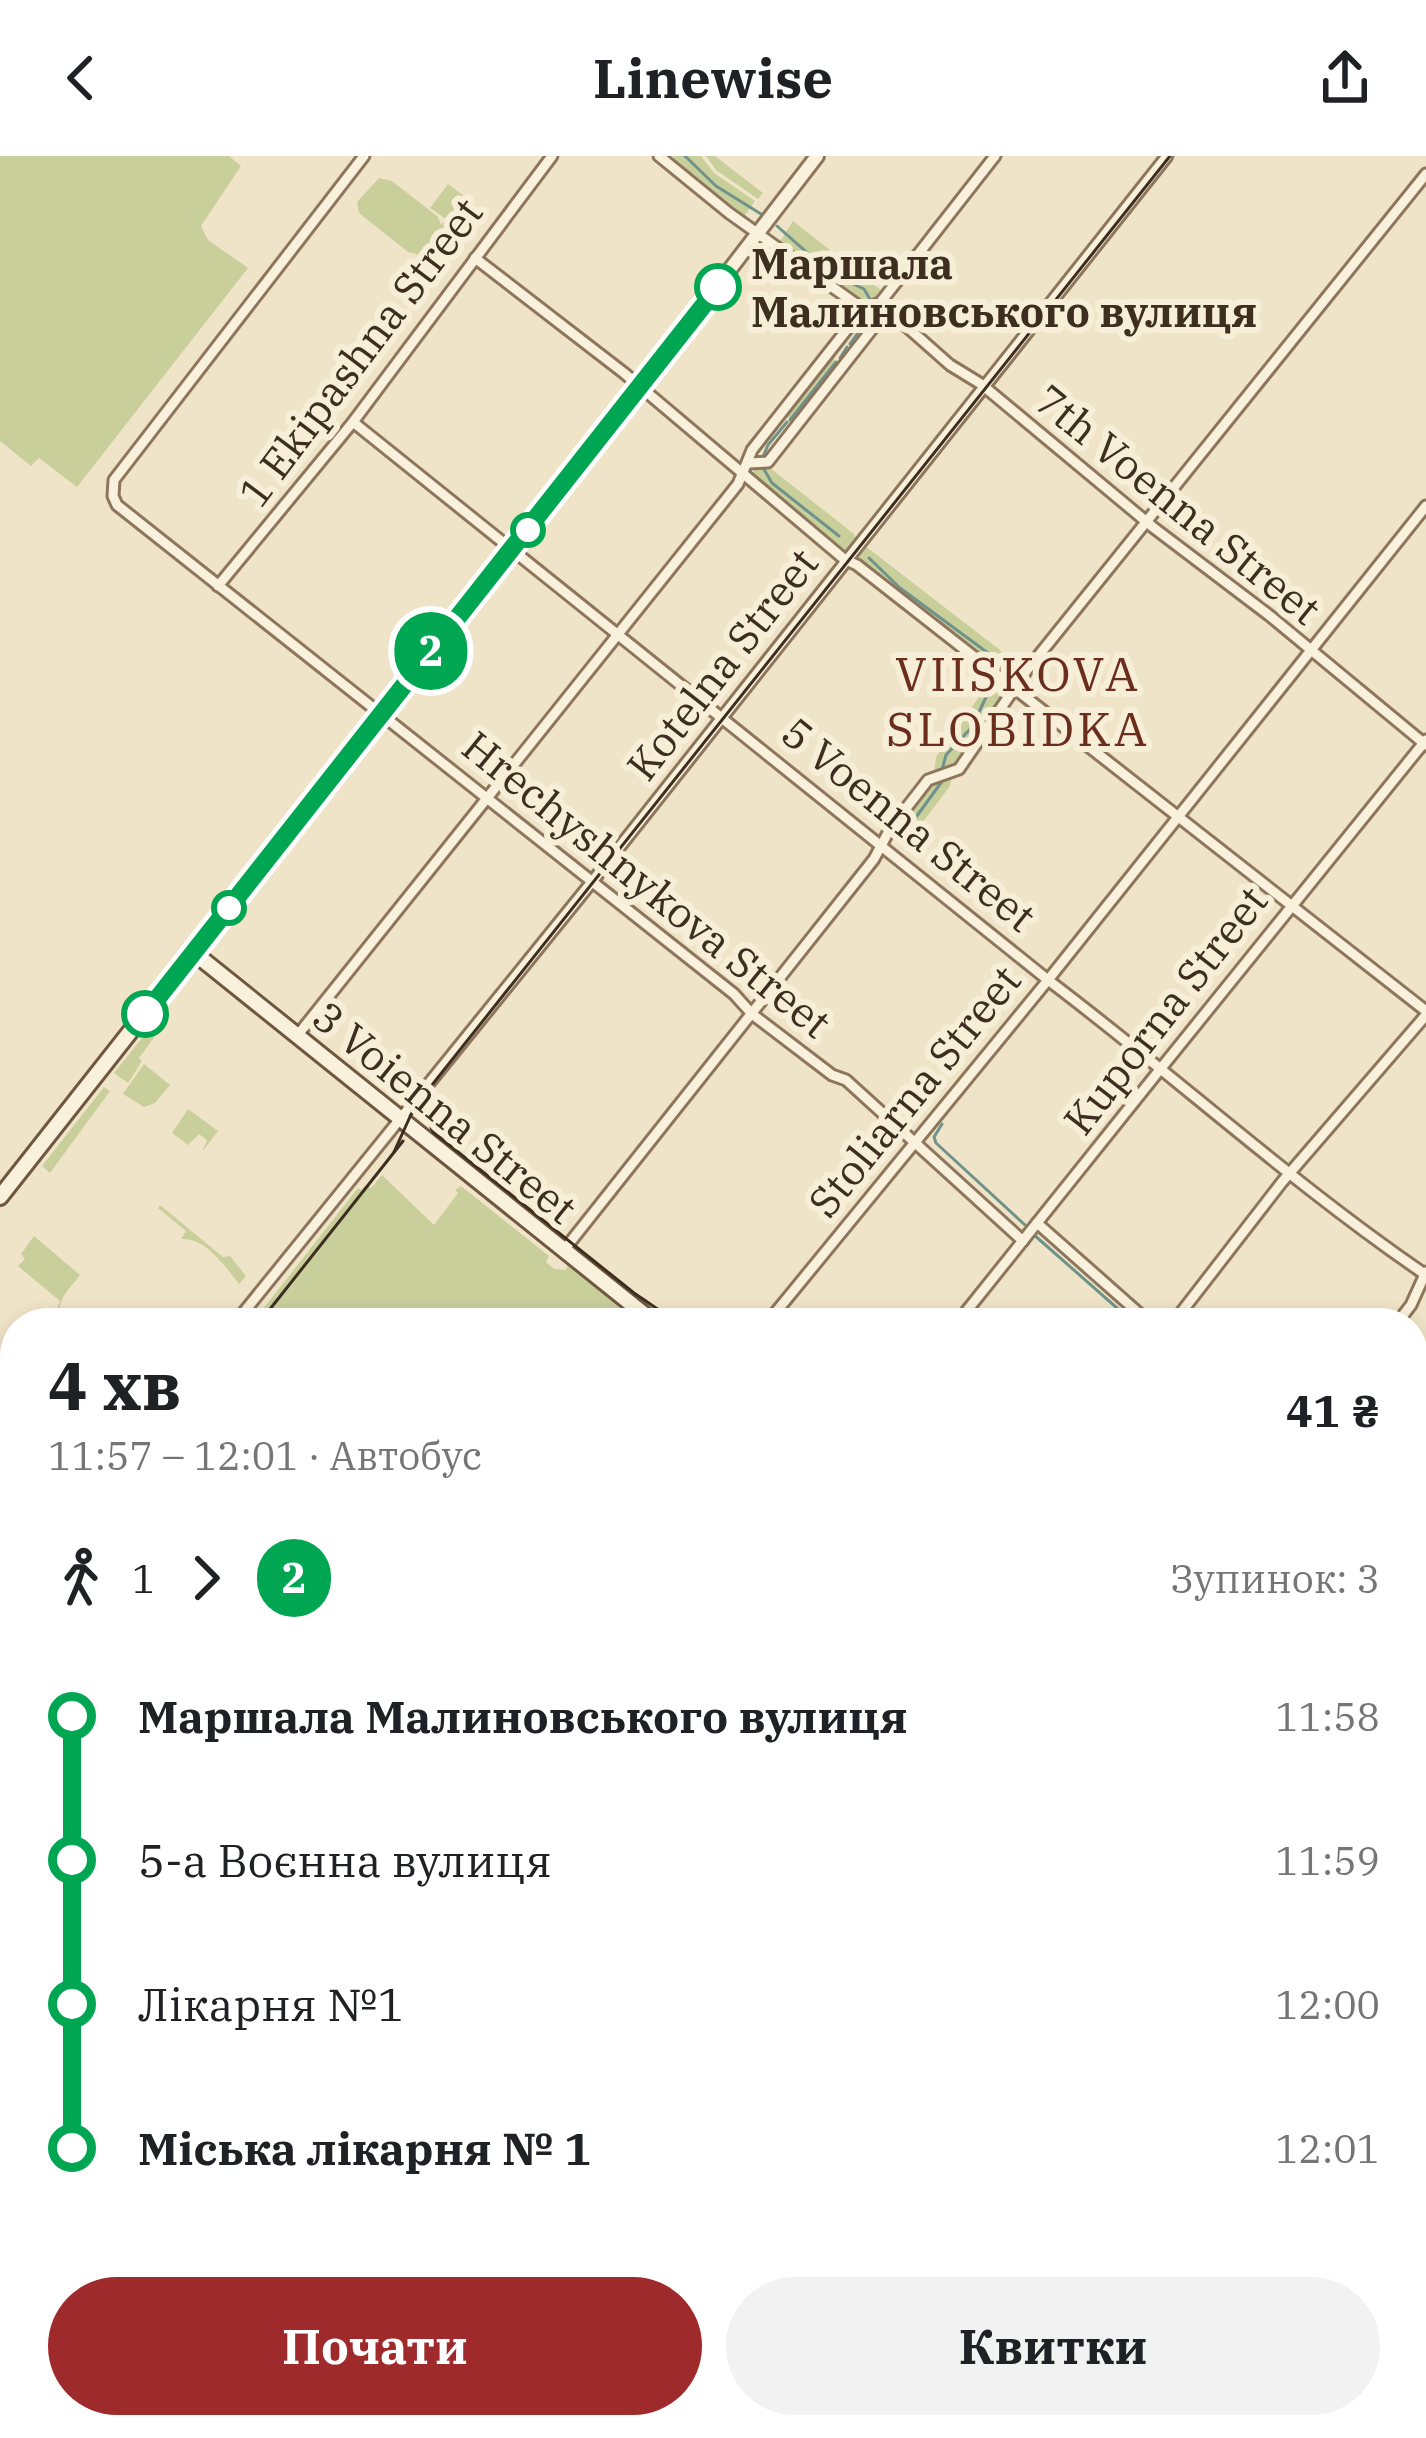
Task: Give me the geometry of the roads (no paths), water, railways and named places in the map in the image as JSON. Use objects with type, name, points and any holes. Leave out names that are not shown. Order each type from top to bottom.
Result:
[{"type":"main road","name":"3 Voienna Street","points":[[194,952],[636,1308]]},
{"type":"main road","points":[[0,1197],[194,952]]},
{"type":"street","name":"Hrechyshnykova Street","points":[[364,156],[114,480],[117,505],[734,994],[752,1014],[832,1075],[846,1080],[1023,1240]]},
{"type":"street","name":"1 Ekipashna Street","points":[[218,586],[353,422],[552,156]]},
{"type":"street","points":[[659,156],[863,309],[884,307]]},
{"type":"street","points":[[194,952],[817,156]]},
{"type":"street","points":[[748,463],[768,462],[994,156]]},
{"type":"street","name":"Kotelna Street","points":[[247,1308],[1167,156]]},
{"type":"street","points":[[564,1250],[752,1014],[928,780],[958,769],[1016,686],[1426,174]]},
{"type":"street","points":[[475,258],[640,386],[847,560],[1016,686],[1426,1013],[1185,1308]]},
{"type":"street","name":"7th Voenna Street","points":[[884,307],[950,365],[1425,742]]},
{"type":"street","points":[[297,1036],[739,484],[752,450],[863,309]]},
{"type":"street","name":"5 Voenna Street","points":[[353,422],[1291,1174],[1425,1274]]},
{"type":"street","name":"Stoliarna Street","points":[[779,1308],[1426,506]]},
{"type":"street","name":"Kuporna Street","points":[[969,1308],[1425,742]]},
{"type":"street","points":[[1036,1223],[1133,1308]]},
{"type":"street","points":[[1409,1308],[1425,1274]]},
{"type":"waterway","points":[[685,156],[716,186],[761,214]]},
{"type":"waterway","points":[[777,226],[830,273],[864,289],[871,301]]},
{"type":"waterway","points":[[850,344],[873,312]]},
{"type":"waterway","points":[[840,358],[847,347]]},
{"type":"waterway","points":[[790,420],[836,362]]},
{"type":"waterway","points":[[762,459],[787,422]]},
{"type":"waterway","points":[[762,466],[772,483],[839,536]]},
{"type":"waterway","points":[[869,558],[900,588],[996,659],[999,668]]},
{"type":"waterway","points":[[942,770],[946,755],[972,727],[994,680]]},
{"type":"waterway","points":[[903,835],[943,780]]},
{"type":"waterway","points":[[942,1124],[934,1137],[936,1143],[1025,1225]]},
{"type":"waterway","points":[[1033,1234],[1117,1308]]},
{"type":"tram line","points":[[656,1308],[433,1132],[424,1112],[428,1090],[1170,156]]},
{"type":"tram line","points":[[394,1152],[419,1097]]},
{"type":"tram line","points":[[271,1308],[403,1141]]},
{"type":"place","name":"Маршала Малиновського вулиця","points":[[718,287]]},
{"type":"district","name":"VIISKOVA SLOBIDKA","points":[[1018,700]]}]
